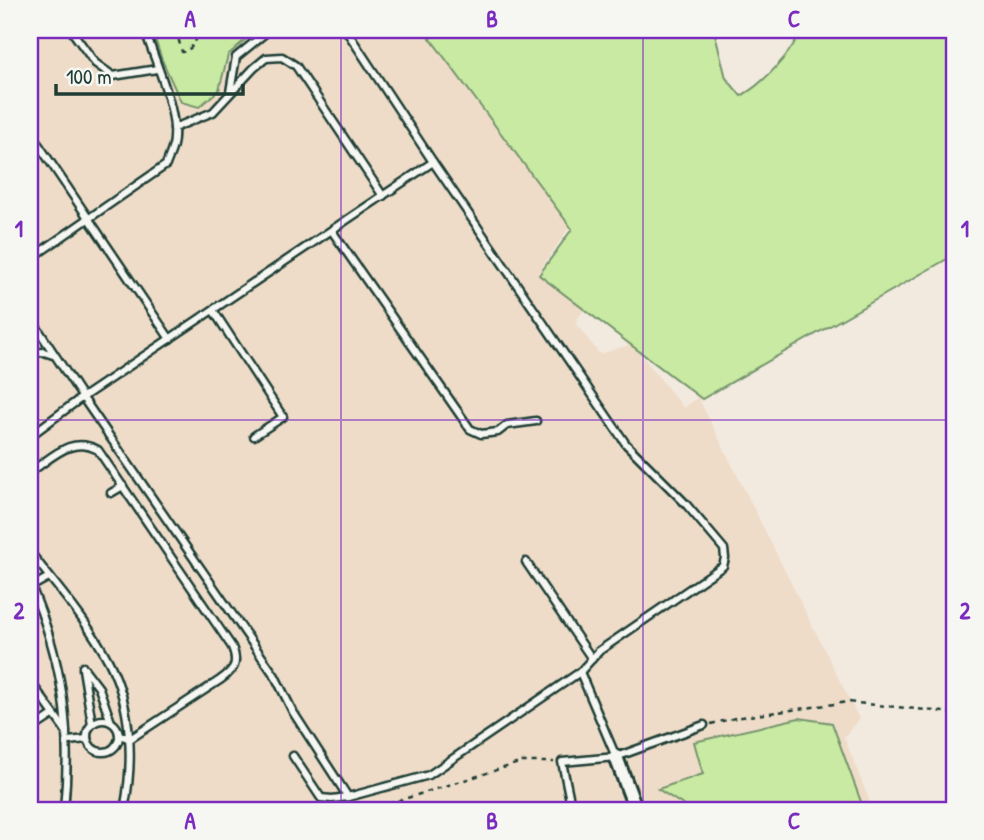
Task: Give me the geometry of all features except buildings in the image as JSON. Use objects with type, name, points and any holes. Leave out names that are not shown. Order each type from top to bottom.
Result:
[{"type":"street","points":[[616,757],[636,809]]},
{"type":"lane","points":[[71,30],[95,63],[113,76],[157,69]]},
{"type":"lane","points":[[30,259],[166,165],[174,141],[174,128],[170,105],[145,30]]},
{"type":"lane","points":[[230,94],[236,57],[269,30]]},
{"type":"lane","points":[[293,756],[321,799],[348,797],[429,775],[580,672],[599,651],[723,566],[725,558],[724,549],[685,503],[626,444],[346,30]]},
{"type":"lane","points":[[174,128],[213,112],[266,58],[282,57],[296,66],[383,196]]},
{"type":"lane","points":[[30,132],[170,339]]},
{"type":"lane","points":[[30,436],[433,162]]},
{"type":"lane","points":[[332,230],[470,429],[481,434],[498,432],[507,425],[536,421]]},
{"type":"lane","points":[[213,310],[283,417],[254,436]]},
{"type":"lane","points":[[30,317],[275,676],[293,712],[348,797]]},
{"type":"lane","points":[[30,353],[44,352],[55,356]]},
{"type":"lane","points":[[30,472],[79,443],[97,450],[232,647],[236,657],[236,665],[232,671],[131,739],[120,736]]},
{"type":"lane","points":[[111,493],[123,486]]},
{"type":"lane","points":[[30,552],[110,663],[120,691],[131,739],[124,810]]},
{"type":"lane","points":[[526,562],[592,659]]},
{"type":"lane","points":[[49,577],[30,585],[57,665],[64,697],[68,741],[64,810]]},
{"type":"lane","points":[[83,667],[99,688],[111,722],[120,736],[116,746],[107,752],[96,751],[87,739],[92,724],[83,667]]},
{"type":"lane","points":[[580,672],[616,757]]},
{"type":"lane","points":[[30,681],[67,732]]},
{"type":"lane","points":[[30,744],[34,741],[30,732],[53,715]]},
{"type":"lane","points":[[92,724],[101,720],[111,722]]},
{"type":"lane","points":[[572,810],[562,762],[616,757],[704,725]]},
{"type":"lane","points":[[68,741],[87,739]]},
{"type":"path","points":[[157,30],[163,30]]},
{"type":"path","points":[[176,30],[182,52],[194,44],[199,30]]},
{"type":"path","points":[[704,725],[848,702],[954,713]]},
{"type":"path","points":[[369,810],[522,762],[562,762]]},
{"type":"shaded area","points":[[30,30],[423,30],[573,222],[537,275],[592,297],[575,323],[600,354],[632,344],[684,408],[698,397],[859,719],[844,737],[873,810],[30,810]]},
{"type":"green space","points":[[152,30],[256,30],[228,55],[219,90],[199,107],[181,102]]},
{"type":"green space","points":[[424,30],[714,30],[726,78],[741,96],[776,67],[801,30],[954,30],[954,255],[702,399],[539,275],[572,229]]},
{"type":"green space","points":[[799,718],[832,723],[864,810],[691,810],[658,789],[703,774],[694,742]]}]
